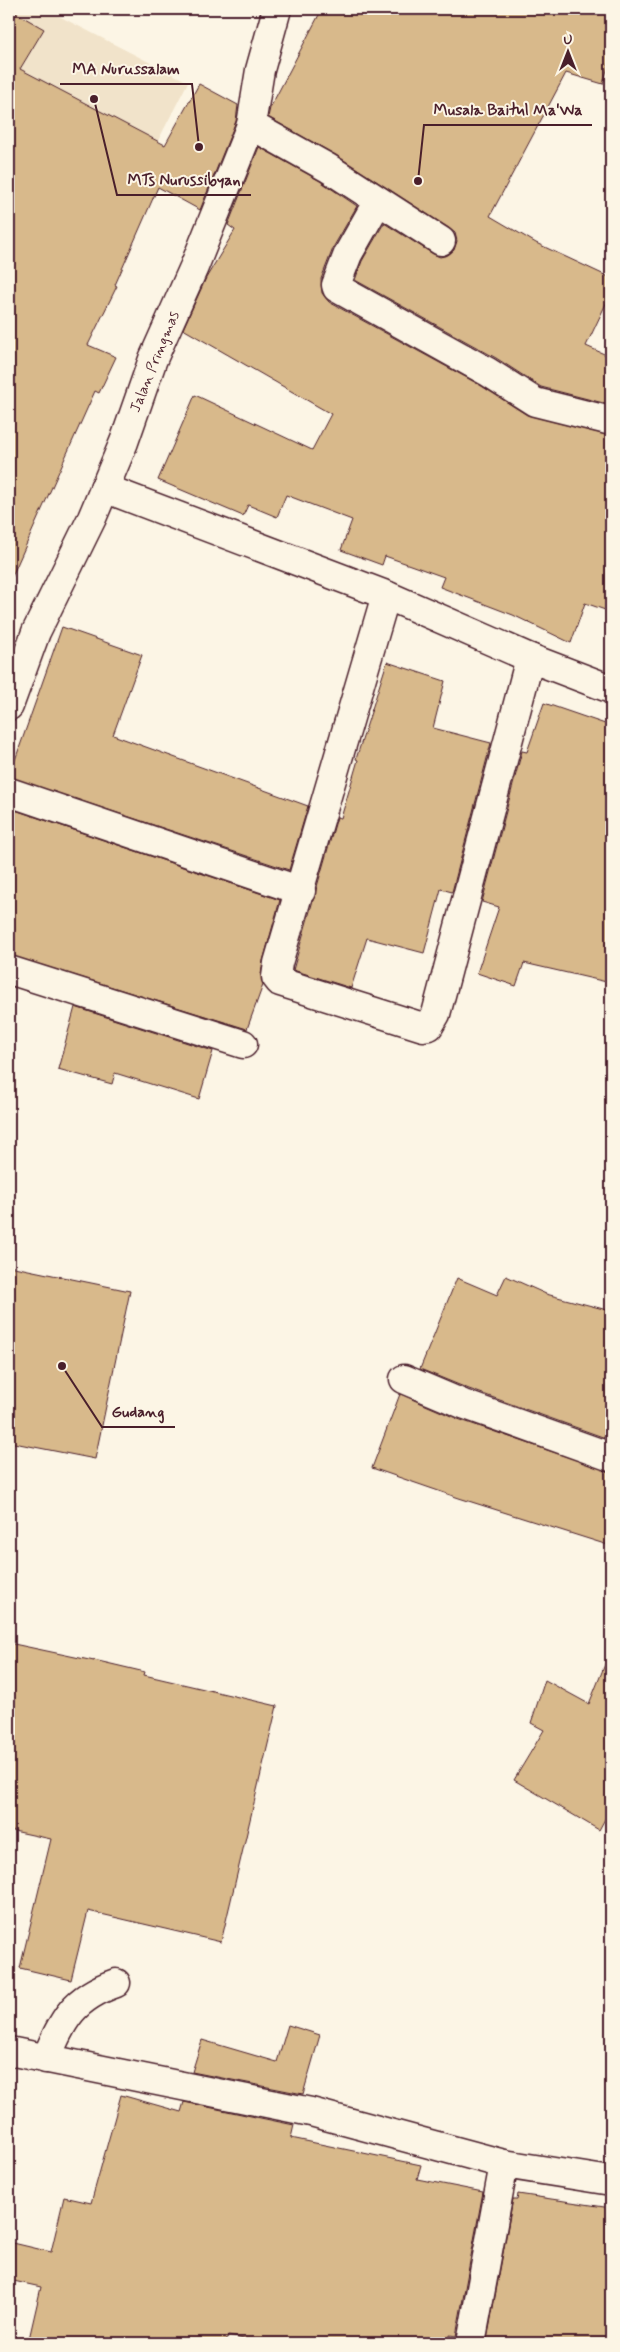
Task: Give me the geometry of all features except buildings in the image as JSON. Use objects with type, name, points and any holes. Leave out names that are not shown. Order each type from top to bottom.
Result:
[{"type":"street","name":"Jalan Pringmas","points":[[9,706],[36,632],[124,442],[153,359],[197,258],[251,125],[260,70],[277,9]]},
{"type":"street","points":[[251,125],[328,168],[441,241]]},
{"type":"street","points":[[378,201],[348,254],[336,285],[337,288],[488,372],[535,402],[611,421]]},
{"type":"street","points":[[104,488],[386,596],[530,658],[611,689]]},
{"type":"street","points":[[386,596],[301,891],[278,963],[276,977],[280,982],[423,1027],[429,1026],[436,1014],[530,658]]},
{"type":"street","points":[[9,792],[301,891]]},
{"type":"street","points":[[9,970],[243,1044]]},
{"type":"street","points":[[404,1379],[463,1404],[611,1457]]},
{"type":"street","points":[[46,2059],[61,2025],[72,2012],[84,1999],[98,1990],[116,1983]]},
{"type":"street","points":[[9,2051],[311,2112],[504,2164],[611,2182]]},
{"type":"street","points":[[471,2343],[504,2164]]},
{"type":"shaded area","points":[[9,9],[45,9],[188,82],[137,182],[9,117]]},
{"type":"place","name":"MTs Nurussibyan","points":[[94,99]]},
{"type":"place","name":"MA Nurussalam","points":[[199,147]]},
{"type":"place","name":"Musala Baitul Ma'Wa","points":[[418,181]]},
{"type":"place","name":"Gudang","points":[[62,1366]]}]
